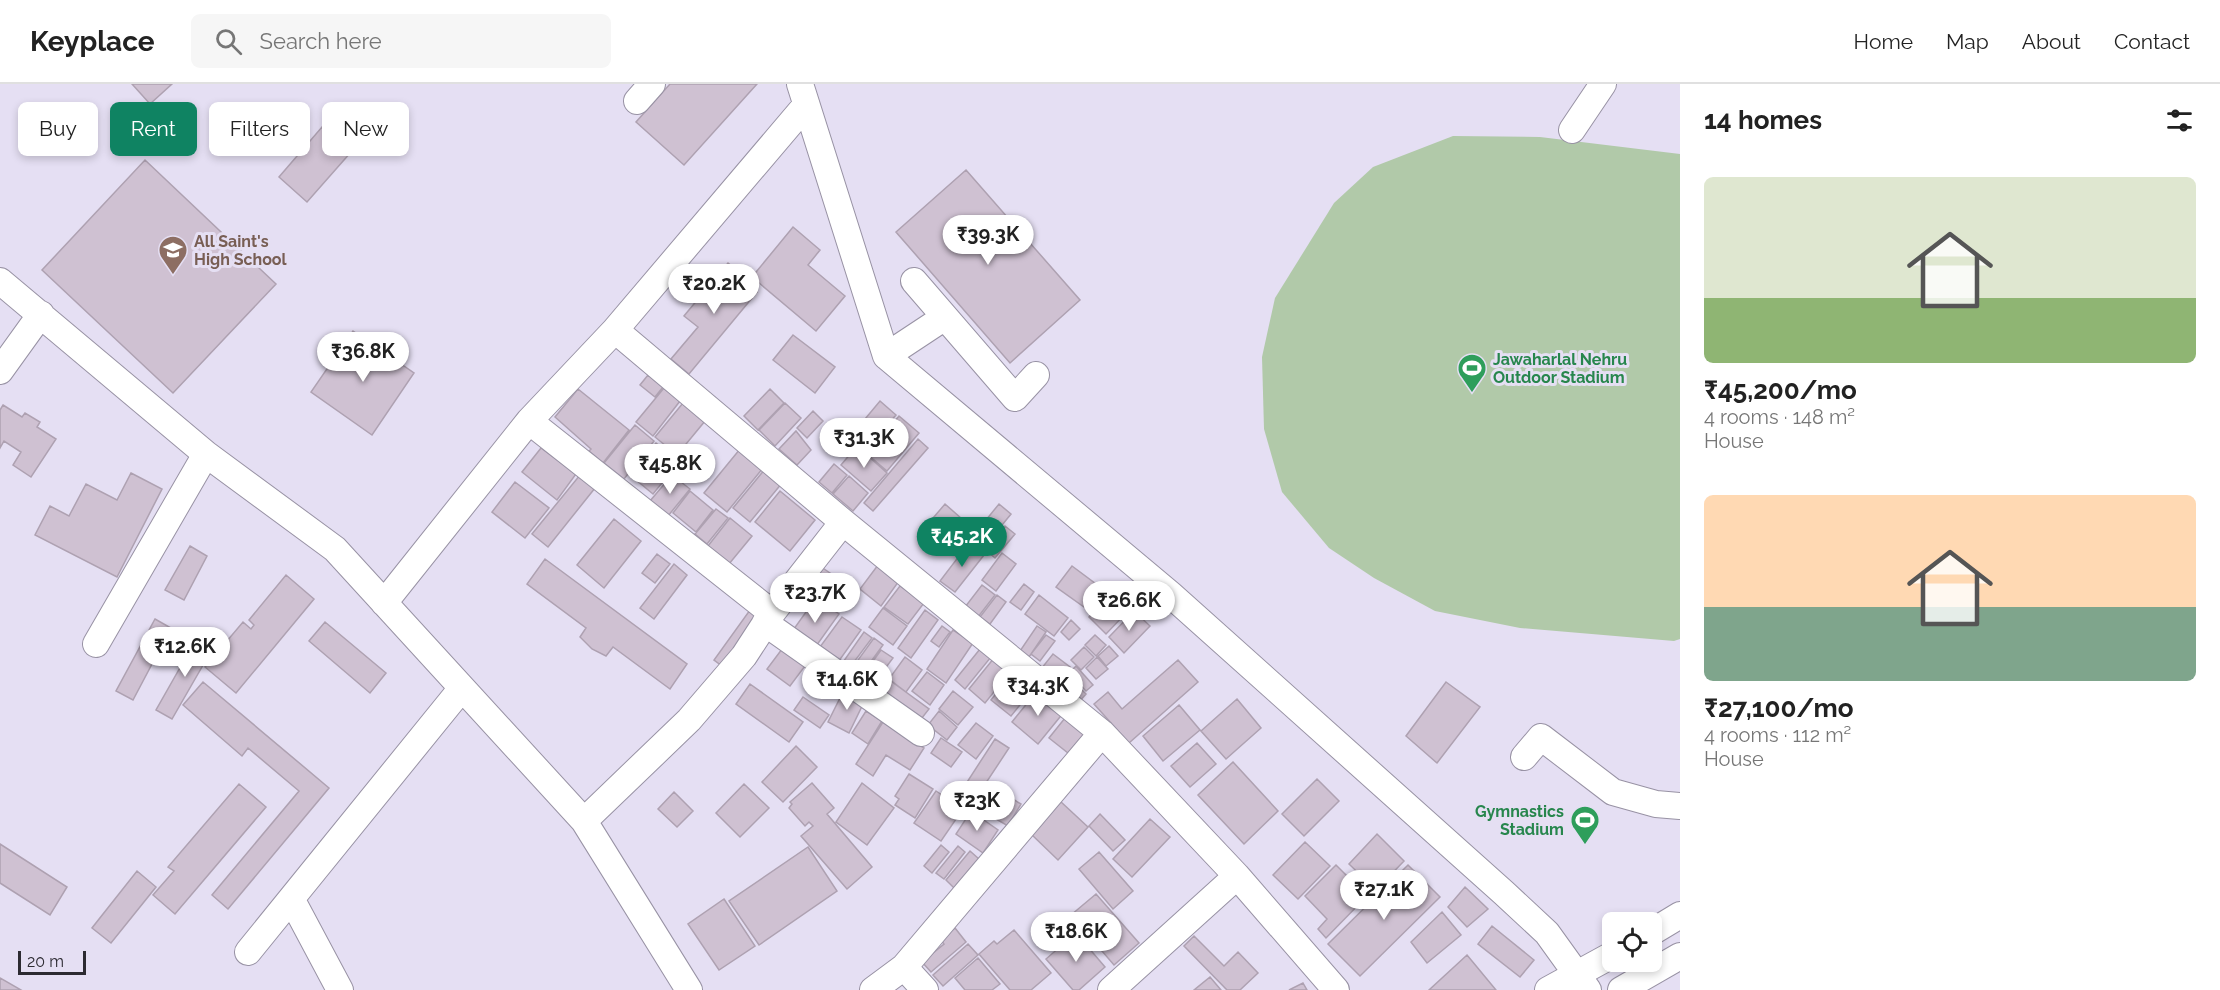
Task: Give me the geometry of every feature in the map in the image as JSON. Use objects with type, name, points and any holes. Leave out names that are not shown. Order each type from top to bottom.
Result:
[{"type":"street","points":[[1572,130],[1603,84]]},
{"type":"street","points":[[384,603],[529,421],[615,330],[803,94]]},
{"type":"street","points":[[803,94],[886,356],[1170,594],[1504,893],[1547,933],[1583,982]]},
{"type":"street","points":[[0,281],[206,454],[335,549],[584,821],[689,990]]},
{"type":"street","points":[[914,281],[1015,398],[1036,375]]},
{"type":"street","points":[[0,371],[41,314]]},
{"type":"street","points":[[886,356],[945,317]]},
{"type":"street","points":[[615,330],[843,522],[1102,733],[1237,876],[1336,990]]},
{"type":"street","points":[[529,421],[768,618],[921,733]]},
{"type":"street","points":[[96,644],[206,454]]},
{"type":"street","points":[[584,821],[689,720],[744,656],[768,618],[843,522]]},
{"type":"street","points":[[248,952],[462,688]]},
{"type":"street","points":[[873,990],[904,967],[1102,733]]},
{"type":"street","points":[[1524,757],[1541,737],[1613,792],[1656,804],[1680,806]]},
{"type":"street","points":[[1111,990],[1237,876]]},
{"type":"street","points":[[292,900],[340,990]]},
{"type":"street","points":[[1662,926],[1680,915]]},
{"type":"street","points":[[1623,989],[1680,956]]},
{"type":"street","points":[[1548,990],[1583,982],[1602,964]]},
{"type":"street","points":[[904,967],[925,990]]},
{"type":"green space","name":"Jawaharlal Nehru Outdoor Stadium","points":[[1453,136],[1540,137],[1680,154],[1680,639],[1674,641],[1520,628],[1435,611],[1374,578],[1329,548],[1282,492],[1264,429],[1262,357],[1275,298],[1334,203],[1373,167]]},
{"type":"building","points":[[132,84],[172,84],[152,102],[148,102]]},
{"type":"building","points":[[670,84],[757,84],[684,165],[636,122]]},
{"type":"building","points":[[322,127],[322,156],[347,156],[307,202],[279,177],[297,156],[310,156],[310,141]]},
{"type":"building","points":[[145,160],[276,284],[173,393],[42,270]]},
{"type":"building","points":[[966,170],[1080,300],[1010,363],[896,232]]},
{"type":"building","points":[[793,227],[820,250],[808,265],[845,296],[816,331],[752,277]]},
{"type":"building","points":[[728,263],[744,276],[742,279],[757,292],[689,374],[671,359],[698,327],[684,316]]},
{"type":"building","points":[[353,331],[414,373],[372,435],[311,392]]},
{"type":"building","points":[[793,335],[835,367],[815,393],[773,360]]},
{"type":"building","points":[[648,375],[663,387],[655,397],[640,385]]},
{"type":"building","points":[[664,388],[680,401],[653,436],[636,422]]},
{"type":"building","points":[[578,389],[629,430],[603,463],[589,451],[591,449],[555,417]]},
{"type":"building","points":[[770,389],[784,403],[758,430],[744,416]]},
{"type":"building","points":[[880,401],[896,415],[865,450],[850,437]]},
{"type":"building","points":[[683,403],[705,421],[677,455],[655,437]]},
{"type":"building","points":[[785,403],[801,418],[775,446],[759,430]]},
{"type":"building","points":[[3,405],[22,417],[25,413],[40,422],[37,427],[56,439],[31,477],[13,465],[21,452],[4,441],[0,448],[0,410]]},
{"type":"building","points":[[813,411],[823,421],[807,438],[797,428]]},
{"type":"building","points":[[899,416],[919,433],[887,471],[867,454]]},
{"type":"building","points":[[635,425],[654,441],[624,479],[604,463]]},
{"type":"building","points":[[796,431],[811,450],[797,465],[779,449]]},
{"type":"building","points":[[918,439],[928,448],[873,511],[864,503]]},
{"type":"building","points":[[656,443],[679,462],[653,494],[630,475]]},
{"type":"building","points":[[857,446],[887,473],[871,491],[841,465]]},
{"type":"building","points":[[541,448],[576,474],[557,500],[522,472]]},
{"type":"building","points":[[740,449],[763,468],[727,512],[704,493]]},
{"type":"building","points":[[834,464],[847,475],[832,493],[819,482]]},
{"type":"building","points":[[765,469],[782,483],[750,522],[733,508]]},
{"type":"building","points":[[131,473],[162,489],[117,577],[35,535],[50,506],[69,516],[86,484],[117,500]]},
{"type":"building","points":[[580,475],[595,488],[548,547],[532,534]]},
{"type":"building","points":[[672,475],[690,489],[668,516],[650,501]]},
{"type":"building","points":[[849,476],[868,493],[853,511],[833,494]]},
{"type":"building","points":[[515,482],[549,508],[525,538],[492,512]]},
{"type":"building","points":[[690,491],[713,510],[696,532],[673,513]]},
{"type":"building","points":[[780,491],[815,520],[790,551],[755,522]]},
{"type":"building","points":[[945,504],[970,526],[953,545],[928,524]]},
{"type":"building","points":[[999,504],[1011,514],[985,546],[973,536]]},
{"type":"building","points":[[716,509],[728,518],[707,544],[695,534]]},
{"type":"building","points":[[730,518],[752,536],[729,564],[708,546]]},
{"type":"building","points":[[614,519],[641,541],[604,588],[577,565]]},
{"type":"building","points":[[1005,526],[1015,534],[995,558],[986,550]]},
{"type":"building","points":[[969,543],[984,555],[955,592],[940,581]]},
{"type":"building","points":[[190,546],[207,556],[184,600],[165,590]]},
{"type":"building","points":[[1002,553],[1016,564],[996,591],[982,580]]},
{"type":"building","points":[[657,554],[670,564],[655,583],[642,573]]},
{"type":"building","points":[[545,559],[687,664],[670,689],[613,647],[606,656],[592,649],[580,637],[586,628],[527,584]]},
{"type":"building","points":[[674,564],[687,575],[654,619],[640,608]]},
{"type":"building","points":[[817,564],[853,589],[840,607],[804,582]]},
{"type":"building","points":[[878,565],[899,581],[881,606],[860,589]]},
{"type":"building","points":[[1072,566],[1100,587],[1084,607],[1056,587]]},
{"type":"building","points":[[286,575],[314,599],[236,693],[205,667],[243,622],[251,629],[254,625],[249,620]]},
{"type":"building","points":[[1024,584],[1034,592],[1021,610],[1010,602]]},
{"type":"building","points":[[982,585],[995,595],[978,617],[965,607]]},
{"type":"building","points":[[900,586],[924,603],[908,624],[884,607]]},
{"type":"building","points":[[997,595],[1006,602],[990,624],[980,617]]},
{"type":"building","points":[[1039,595],[1068,618],[1054,636],[1025,614]]},
{"type":"building","points":[[1110,595],[1127,612],[1106,634],[1089,617]]},
{"type":"building","points":[[816,598],[839,614],[814,649],[791,633]]},
{"type":"building","points":[[883,608],[907,626],[893,645],[869,627]]},
{"type":"building","points":[[750,610],[762,619],[726,669],[714,660]]},
{"type":"building","points":[[925,610],[938,620],[911,658],[898,648]]},
{"type":"building","points":[[1134,611],[1150,626],[1124,653],[1109,637]]},
{"type":"building","points":[[842,617],[861,630],[836,665],[817,651]]},
{"type":"building","points":[[155,619],[171,628],[133,700],[116,691]]},
{"type":"building","points":[[1071,620],[1080,629],[1069,640],[1061,632]]},
{"type":"building","points":[[325,622],[386,673],[370,693],[309,641]]},
{"type":"building","points":[[942,626],[950,632],[939,647],[931,641]]},
{"type":"building","points":[[1037,626],[1046,632],[1029,657],[1020,651]]},
{"type":"building","points":[[953,630],[973,643],[946,683],[927,669]]},
{"type":"building","points":[[864,632],[872,638],[848,670],[841,665]]},
{"type":"building","points":[[1046,635],[1055,641],[1040,661],[1031,654]]},
{"type":"building","points":[[1095,635],[1106,645],[1096,656],[1085,645]]},
{"type":"building","points":[[198,636],[214,646],[172,719],[156,710]]},
{"type":"building","points":[[874,638],[883,645],[867,667],[858,660]]},
{"type":"building","points":[[1109,646],[1118,656],[1106,666],[1098,656]]},
{"type":"building","points":[[1084,647],[1094,657],[1081,670],[1071,660]]},
{"type":"building","points":[[782,649],[805,666],[790,686],[767,669]]},
{"type":"building","points":[[980,649],[991,657],[965,689],[955,680]]},
{"type":"building","points":[[881,650],[893,658],[872,686],[861,678]]},
{"type":"building","points":[[1053,654],[1070,667],[1059,682],[1041,669]]},
{"type":"building","points":[[905,657],[922,670],[906,692],[889,679]]},
{"type":"building","points":[[1097,657],[1108,669],[1096,679],[1086,668]]},
{"type":"building","points":[[994,658],[1011,671],[985,703],[969,689]]},
{"type":"building","points":[[1178,660],[1198,682],[1129,743],[1094,704],[1108,692],[1122,709]]},
{"type":"building","points":[[1076,666],[1093,685],[1086,691],[1069,673]]},
{"type":"building","points":[[927,672],[944,685],[930,705],[912,691]]},
{"type":"building","points":[[1012,674],[1032,690],[1011,716],[991,700]]},
{"type":"building","points":[[1070,678],[1086,694],[1079,702],[1063,685]]},
{"type":"building","points":[[888,679],[929,709],[918,723],[878,694]]},
{"type":"building","points":[[203,682],[329,788],[228,909],[212,895],[299,791],[248,748],[242,756],[183,705]]},
{"type":"building","points":[[1446,682],[1480,707],[1437,763],[1406,736]]},
{"type":"building","points":[[750,684],[803,722],[789,742],[736,704]]},
{"type":"building","points":[[844,690],[865,700],[849,733],[828,722]]},
{"type":"building","points":[[953,691],[973,707],[958,725],[939,709]]},
{"type":"building","points":[[1037,691],[1064,712],[1038,744],[1012,722]]},
{"type":"building","points":[[803,697],[829,715],[820,728],[794,710]]},
{"type":"building","points":[[1237,699],[1261,728],[1226,759],[1201,731]]},
{"type":"building","points":[[1179,705],[1200,730],[1163,761],[1143,736]]},
{"type":"building","points":[[866,711],[882,721],[868,744],[852,733]]},
{"type":"building","points":[[939,711],[957,727],[947,740],[928,725]]},
{"type":"building","points":[[1065,718],[1084,734],[1068,753],[1049,738]]},
{"type":"building","points":[[883,722],[924,748],[910,770],[886,755],[873,776],[856,764]]},
{"type":"building","points":[[976,723],[993,736],[976,759],[958,745]]},
{"type":"building","points":[[941,738],[962,752],[951,767],[931,753]]},
{"type":"building","points":[[995,739],[1009,748],[974,801],[960,793]]},
{"type":"building","points":[[1197,743],[1216,764],[1190,787],[1171,766]]},
{"type":"building","points":[[796,746],[817,767],[783,802],[762,782]]},
{"type":"building","points":[[1233,762],[1278,811],[1244,844],[1198,795]]},
{"type":"building","points":[[909,774],[933,789],[915,818],[895,805],[899,799],[895,796]]},
{"type":"building","points":[[1317,779],[1339,801],[1304,836],[1282,814]]},
{"type":"building","points":[[812,783],[834,808],[827,814],[872,867],[847,889],[801,836],[813,826],[809,822],[805,826],[789,808],[792,804],[790,802]]},
{"type":"building","points":[[862,783],[894,808],[867,845],[836,822]]},
{"type":"building","points":[[239,784],[266,807],[175,914],[153,895],[174,871],[168,867]]},
{"type":"building","points":[[744,784],[769,808],[740,837],[716,813]]},
{"type":"building","points":[[989,785],[1021,804],[1008,826],[977,808]]},
{"type":"building","points":[[936,791],[963,809],[941,841],[914,823]]},
{"type":"building","points":[[674,792],[693,811],[677,827],[658,809]]},
{"type":"building","points":[[1060,801],[1088,827],[1058,860],[1030,833]]},
{"type":"building","points":[[971,811],[998,830],[983,853],[956,834]]},
{"type":"building","points":[[1100,814],[1125,840],[1113,851],[1089,826]]},
{"type":"building","points":[[1150,819],[1170,837],[1132,877],[1113,859]]},
{"type":"building","points":[[1377,834],[1404,861],[1376,890],[1349,864]]},
{"type":"building","points":[[1305,842],[1330,866],[1298,899],[1273,875]]},
{"type":"building","points":[[0,844],[67,887],[50,915],[0,883]]},
{"type":"building","points":[[941,845],[949,852],[932,873],[924,866]]},
{"type":"building","points":[[958,846],[965,852],[944,879],[936,873]]},
{"type":"building","points":[[808,847],[837,891],[759,945],[729,901]]},
{"type":"building","points":[[970,851],[979,859],[954,888],[946,880]]},
{"type":"building","points":[[1099,852],[1133,891],[1113,909],[1079,869]]},
{"type":"building","points":[[1336,865],[1367,896],[1326,938],[1318,929],[1327,919],[1305,896]]},
{"type":"building","points":[[1408,865],[1440,897],[1360,976],[1328,944]]},
{"type":"building","points":[[137,871],[156,887],[111,943],[92,928]]},
{"type":"building","points":[[1465,887],[1488,909],[1467,927],[1448,907]]},
{"type":"building","points":[[1096,894],[1139,943],[1114,965],[1071,915]]},
{"type":"building","points":[[724,899],[755,946],[719,970],[688,924]]},
{"type":"building","points":[[1442,912],[1461,935],[1427,963],[1411,942]]},
{"type":"building","points":[[1492,926],[1534,960],[1520,977],[1478,944]]},
{"type":"building","points":[[955,928],[966,942],[931,972],[922,962],[944,944],[941,940]]},
{"type":"building","points":[[1014,930],[1051,973],[1031,990],[1010,990],[979,954],[994,941],[997,944]]},
{"type":"building","points":[[1076,933],[1105,967],[1079,990],[1073,990],[1046,959]]},
{"type":"building","points":[[1194,936],[1224,966],[1238,952],[1258,973],[1240,990],[1227,990],[1184,946]]},
{"type":"building","points":[[968,944],[978,955],[943,986],[933,975]]},
{"type":"building","points":[[1467,955],[1496,990],[1429,990]]},
{"type":"building","points":[[978,958],[1000,984],[992,990],[965,990],[955,978]]},
{"type":"building","points":[[1210,977],[1221,990],[1194,990]]},
{"type":"building","points":[[0,978],[21,990],[0,990]]},
{"type":"building","points":[[1303,983],[1307,990],[1289,990]]},
{"type":"place","name":"All Saint's High School","points":[[173,276]]},
{"type":"place","name":"Jawaharlal Nehru Outdoor Stadium","points":[[1472,394]]},
{"type":"place","name":"Gymnastics Stadium","points":[[1585,846]]}]
